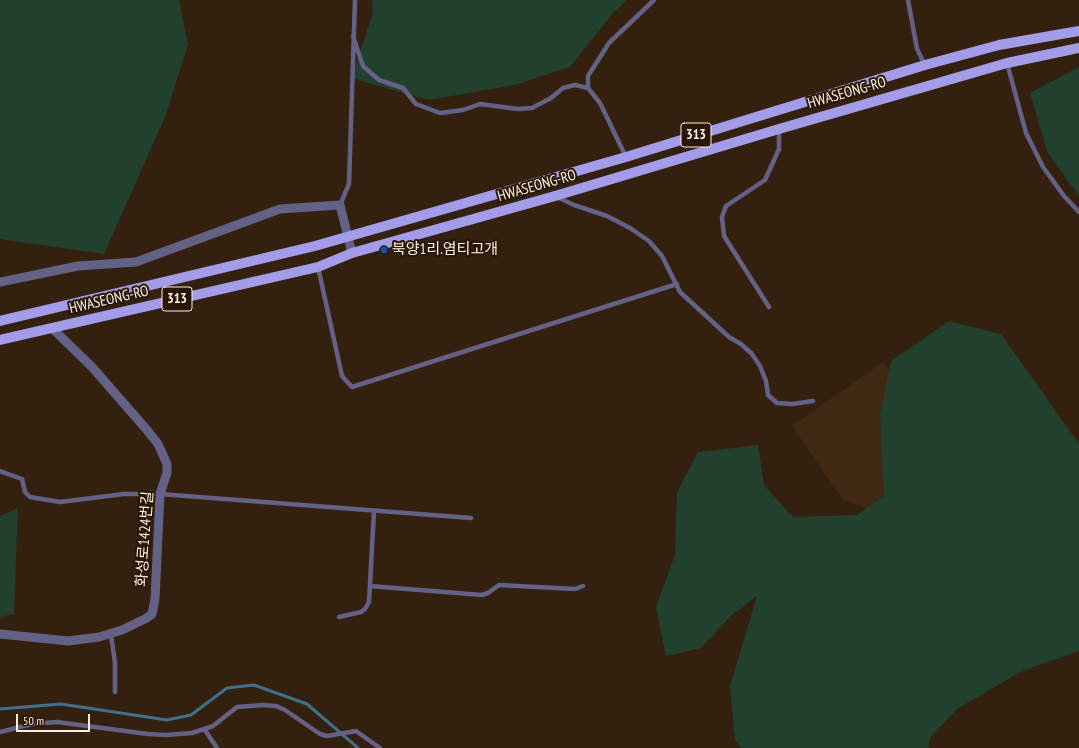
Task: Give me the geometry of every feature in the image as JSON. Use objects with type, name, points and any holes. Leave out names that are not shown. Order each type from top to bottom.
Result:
[{"type":"main road","name":"HWASEONG-RO","points":[[0,321],[315,246],[626,157],[925,65],[999,45],[1079,31]]},
{"type":"main road","name":"HWASEONG-RO","points":[[0,340],[318,267],[352,253],[555,196],[1007,63],[1079,48]]},
{"type":"street","points":[[0,282],[78,266],[136,262],[280,209],[340,205],[352,253]]},
{"type":"street","name":"화성로1424번길","points":[[0,634],[68,641],[82,640],[111,634],[145,619],[152,614],[154,607],[160,494],[167,473],[167,464],[158,444],[92,366],[52,328]]},
{"type":"lane","points":[[340,205],[348,184],[355,0]]},
{"type":"lane","points":[[588,88],[588,76],[609,43],[654,0]]},
{"type":"lane","points":[[908,0],[917,49],[925,65]]},
{"type":"lane","points":[[353,36],[363,66],[379,80],[403,88],[416,104],[440,113],[463,110],[480,104],[518,109],[532,108],[551,98],[563,88],[575,85],[588,88],[600,103],[626,157]]},
{"type":"lane","points":[[1007,63],[1026,133],[1043,167],[1064,196],[1079,212]]},
{"type":"lane","points":[[769,307],[724,236],[722,217],[726,206],[765,180],[779,149],[779,129]]},
{"type":"lane","points":[[555,196],[574,205],[606,216],[630,228],[649,241],[662,256],[680,292],[695,308],[752,354],[764,376],[768,395],[777,403],[792,404],[813,401]]},
{"type":"lane","points":[[318,267],[342,376],[352,387],[676,284]]},
{"type":"lane","points":[[0,471],[22,479],[25,492],[30,497],[60,502],[124,494],[160,494],[471,518]]},
{"type":"lane","points":[[339,617],[351,615],[365,609],[369,602],[374,511]]},
{"type":"lane","points":[[370,586],[482,595],[488,593],[499,585],[575,589],[583,586]]},
{"type":"lane","points":[[111,634],[115,663],[115,692]]},
{"type":"lane","points":[[0,732],[44,722],[166,735],[205,730],[220,722],[237,708],[263,705],[276,706],[285,710],[320,734],[327,736],[356,731],[380,748]]},
{"type":"lane","points":[[205,730],[217,748]]},
{"type":"shaded area","points":[[883,362],[973,492],[923,527],[843,500],[792,426]]},
{"type":"green space","points":[[0,0],[179,0],[188,45],[165,117],[104,254],[0,239]]},
{"type":"green space","points":[[372,0],[627,0],[613,13],[570,67],[515,85],[429,100],[351,78],[373,13]]},
{"type":"green space","points":[[1079,67],[1079,196],[1047,152],[1030,93]]},
{"type":"green space","points":[[949,321],[1001,334],[1079,444],[1079,651],[1020,672],[957,709],[931,737],[928,748],[742,748],[735,740],[730,686],[757,596],[732,615],[701,648],[666,656],[656,607],[675,555],[677,492],[698,452],[758,445],[764,485],[793,517],[857,515],[884,496],[880,414],[891,361]]},
{"type":"green space","points":[[18,508],[14,614],[0,617],[0,516]]},
{"type":"waterway","points":[[0,709],[61,704],[167,720],[191,715],[227,688],[254,685],[307,704],[358,748]]},
{"type":"place","name":"북양1리.염티고개","points":[[384,250]]}]
